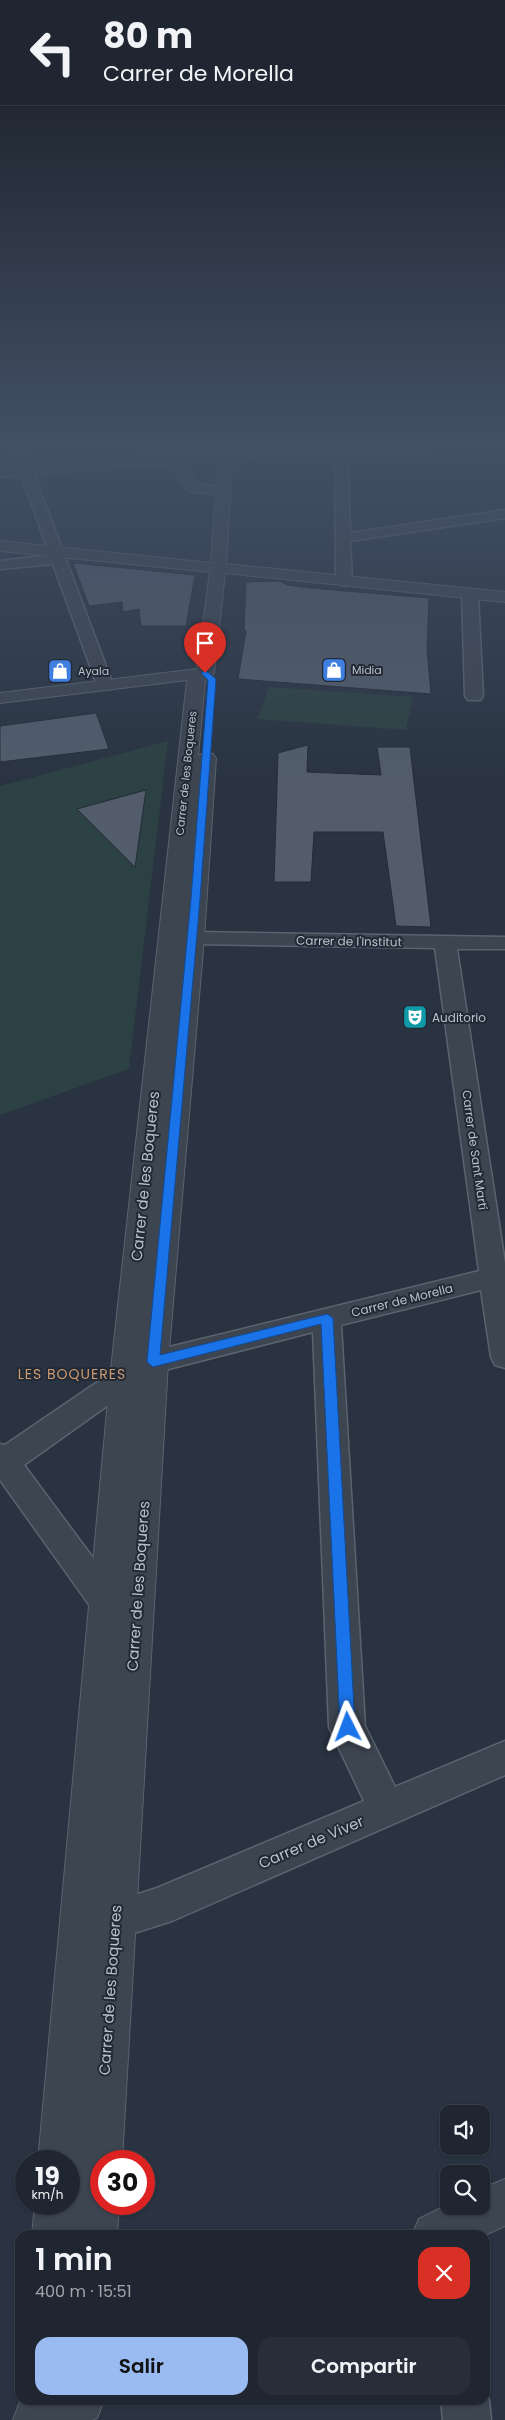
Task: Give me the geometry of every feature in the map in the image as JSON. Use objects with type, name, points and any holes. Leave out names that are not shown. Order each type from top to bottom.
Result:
[{"type":"street","points":[[0,565],[40,558]]},
{"type":"street","points":[[58,558],[105,685]]},
{"type":"street","points":[[93,558],[218,568],[505,597]]},
{"type":"street","name":"Carrer de les Boqueres","points":[[62,2150],[125,1378],[212,679],[205,673],[219,558]]},
{"type":"street","points":[[343,558],[344,581]]},
{"type":"street","points":[[470,594],[474,696]]},
{"type":"street","points":[[0,698],[205,673]]},
{"type":"street","name":"Carrer de les Boqueres","points":[[94,2230],[181,938]]},
{"type":"street","name":"Carrer de l'Institut","points":[[181,938],[505,943]]},
{"type":"street","name":"Carrer de Sant Martí","points":[[445,942],[499,1275],[505,1357]]},
{"type":"street","name":"Carrer de Morella","points":[[153,1362],[499,1275]]},
{"type":"street","points":[[327,1318],[348,1727],[387,1810]]},
{"type":"street","points":[[107,1602],[1,1461],[125,1378]]},
{"type":"street","name":"Carrer de Viver","points":[[115,1920],[158,1907],[505,1758]]},
{"type":"street","points":[[452,2230],[505,2202]]},
{"type":"street","points":[[56,2230],[57,2215]]},
{"type":"street","points":[[466,2405],[467,2420]]},
{"type":"green space","points":[[269,687],[413,697],[406,730],[257,719]]},
{"type":"green space","points":[[168,741],[129,1069],[0,1115],[0,786]]},
{"type":"building","points":[[73,563],[195,575],[186,626],[141,626],[139,609],[123,612],[122,602],[89,606]]},
{"type":"building","points":[[280,581],[287,585],[310,588],[429,598],[427,648],[431,694],[238,679],[246,631],[244,630],[246,582]]},
{"type":"building","points":[[96,713],[109,749],[0,762],[0,726]]},
{"type":"building","points":[[308,745],[307,772],[381,775],[377,747],[410,747],[431,927],[396,926],[383,832],[314,832],[311,882],[274,882],[278,753]]},
{"type":"building","points":[[146,790],[135,867],[77,809]]},
{"type":"place","name":"Midia","points":[[334,670]]},
{"type":"place","name":"Ayala","points":[[60,671]]},
{"type":"place","name":"Auditorio","points":[[415,1017]]},
{"type":"district","name":"LES BOQUERES","points":[[72,1374]]},
{"type":"route","points":[[205,673],[212,679],[196,899],[153,1362],[327,1318],[348,1727]]}]
